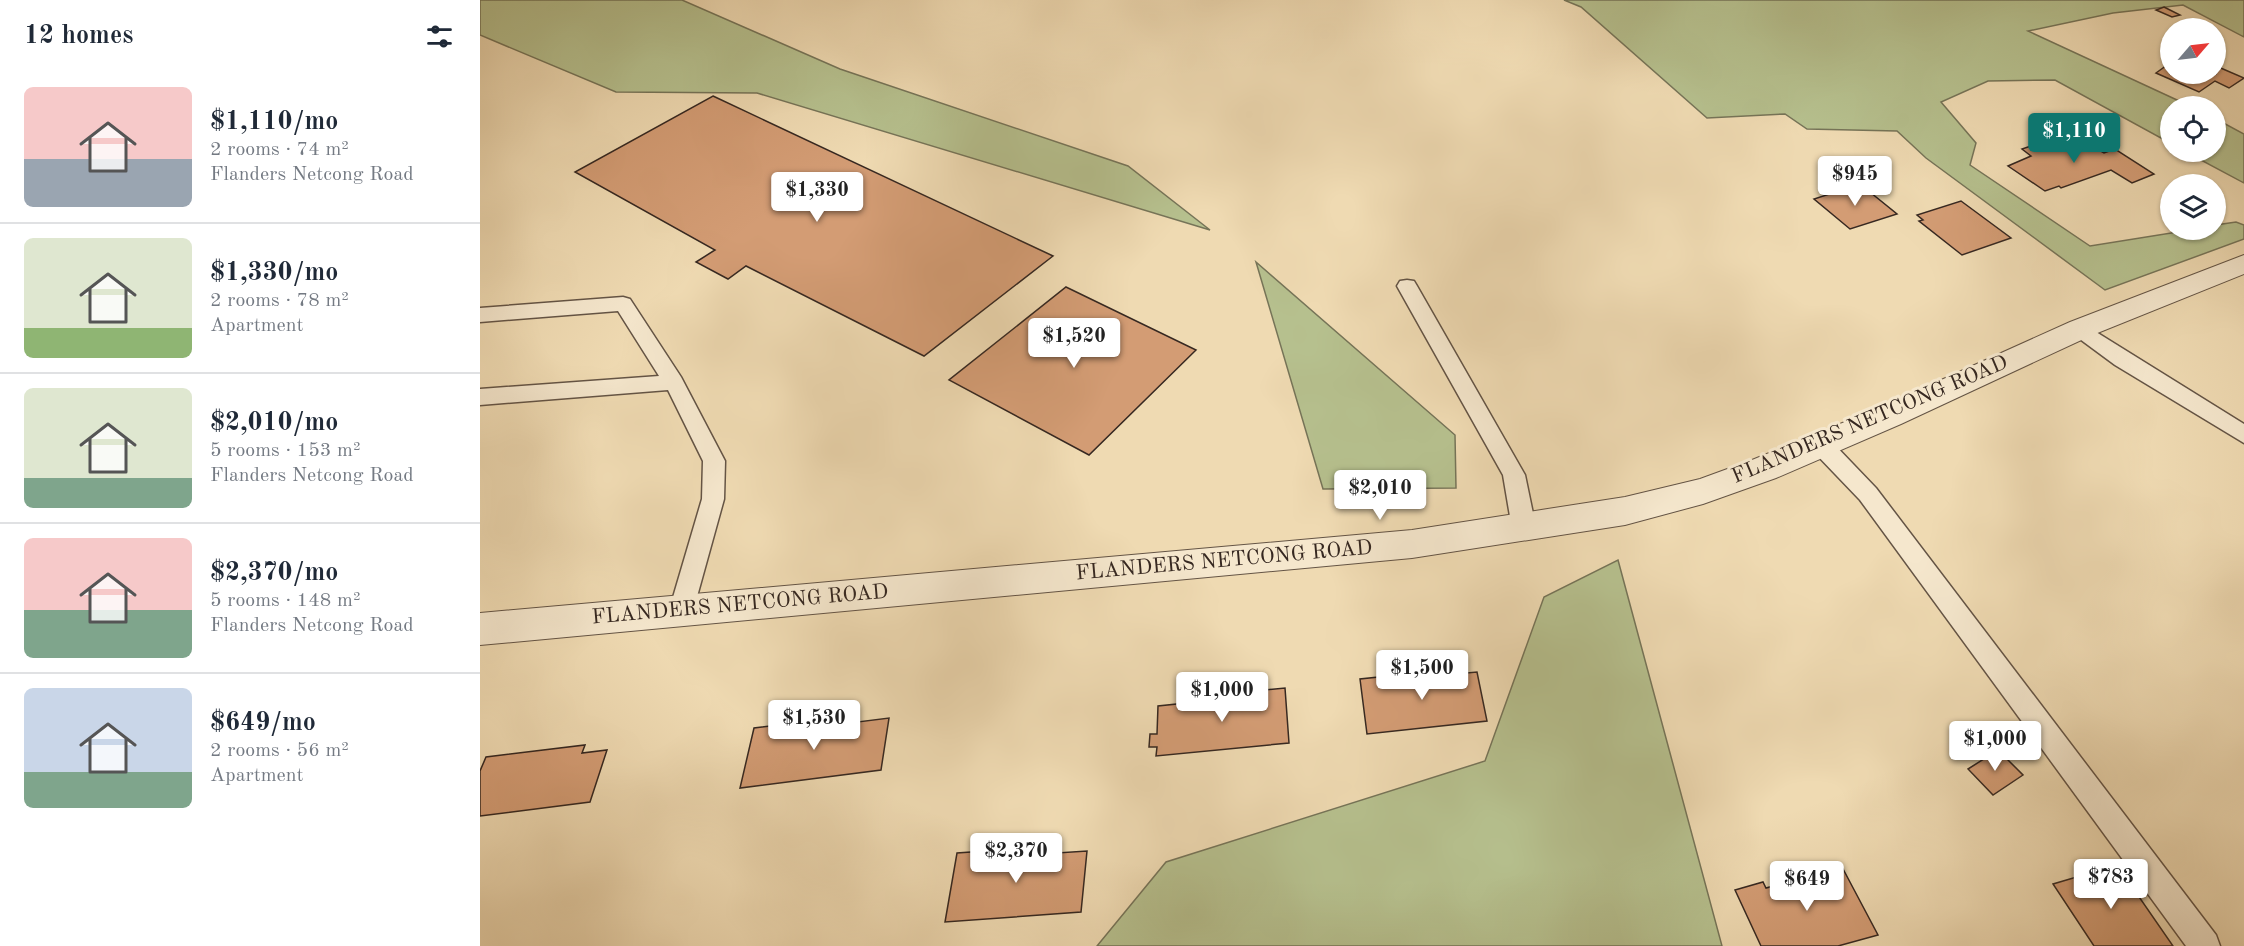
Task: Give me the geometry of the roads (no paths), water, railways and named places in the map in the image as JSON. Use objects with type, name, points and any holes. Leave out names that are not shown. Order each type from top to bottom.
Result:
[{"type":"street","name":"FLANDERS NETCONG ROAD","points":[[480,628],[1412,544],[1596,517],[1668,501],[1764,469],[1822,446],[2080,329],[2244,264]]},
{"type":"lane","points":[[1407,286],[1458,372],[1514,475],[1524,528]]},
{"type":"lane","points":[[480,315],[623,304],[674,382],[714,461],[713,499],[681,611]]},
{"type":"lane","points":[[2080,329],[2122,360],[2244,435]]},
{"type":"lane","points":[[480,397],[674,382]]},
{"type":"lane","points":[[1822,446],[1868,494],[2205,946]]}]
